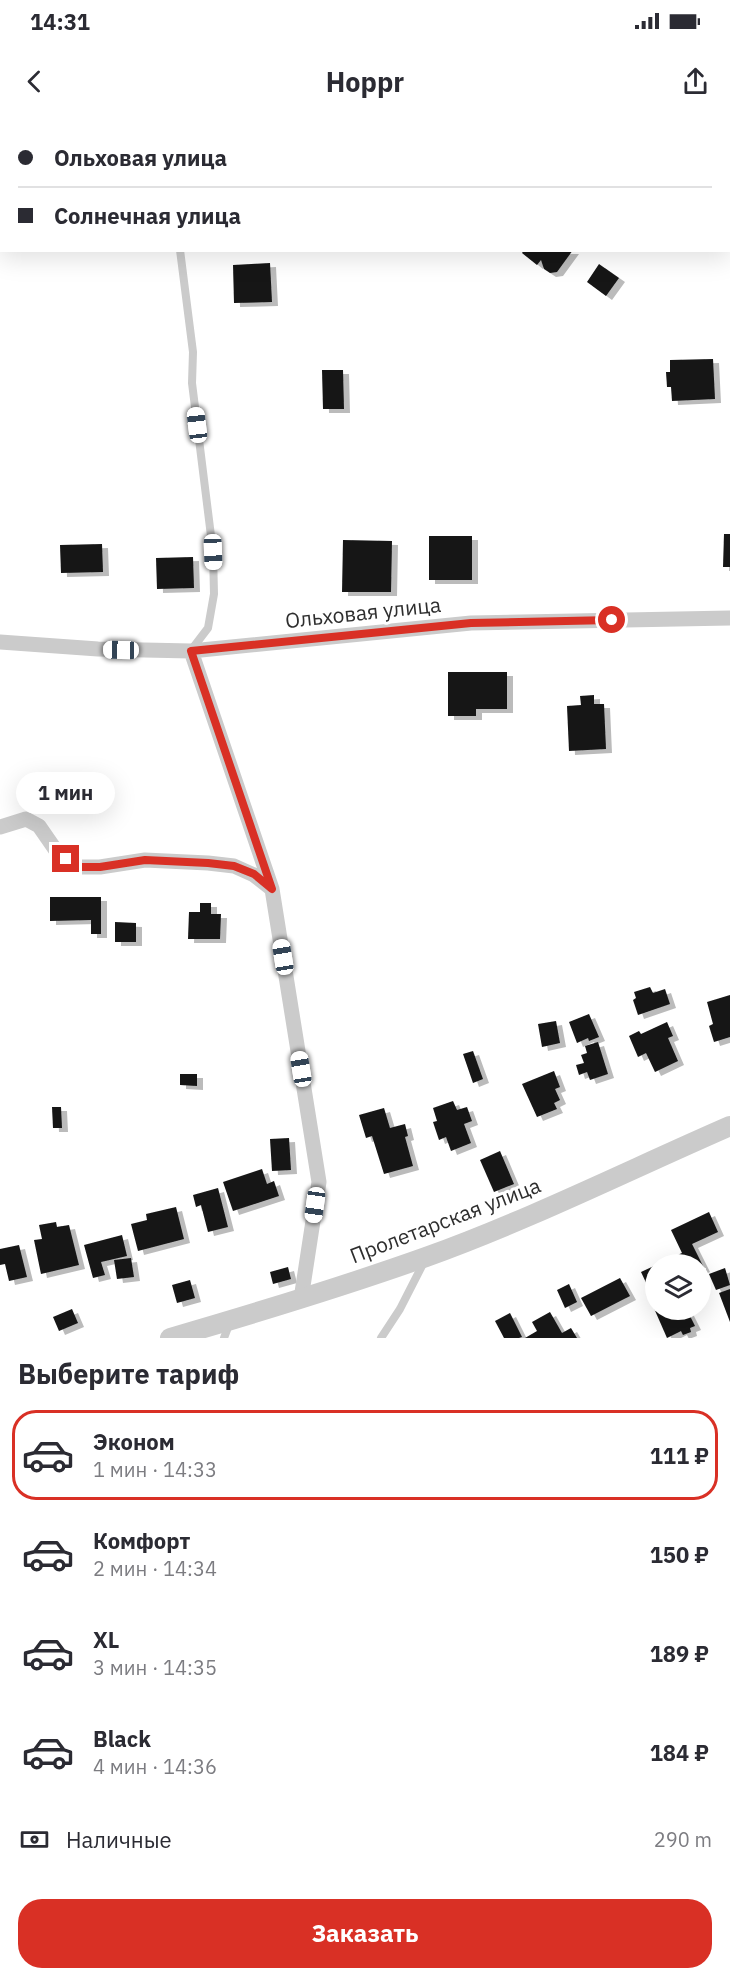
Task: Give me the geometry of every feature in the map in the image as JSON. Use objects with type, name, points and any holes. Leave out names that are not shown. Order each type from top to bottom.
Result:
[{"type":"street","name":"Ольховая улица","points":[[0,642],[98,649],[191,651],[471,623],[730,618]]},
{"type":"street","points":[[191,651],[272,889],[319,1182],[301,1299]]},
{"type":"street","points":[[0,827],[26,819],[39,826],[57,852],[76,867],[100,867],[145,860],[208,863],[234,866],[254,874],[272,889]]},
{"type":"street","name":"Пролетарская улица","points":[[170,1338],[227,1329],[301,1299],[427,1256],[523,1217],[730,1126]]},
{"type":"lane","points":[[180,252],[193,352],[192,383],[213,552],[214,594],[208,628],[191,651]]},
{"type":"lane","points":[[381,1338],[400,1309],[427,1256]]},
{"type":"building","points":[[572,252],[557,272],[550,273],[544,269],[541,260],[537,265],[522,253]]},
{"type":"building","points":[[270,263],[272,302],[234,303],[233,265]]},
{"type":"building","points":[[599,264],[619,278],[606,296],[587,282]]},
{"type":"building","points":[[713,359],[715,399],[672,401],[671,387],[667,387],[666,372],[670,372],[670,360]]},
{"type":"building","points":[[322,370],[343,370],[344,409],[323,409]]},
{"type":"building","points":[[724,534],[730,534],[730,567],[723,567]]},
{"type":"building","points":[[429,536],[472,536],[472,580],[429,580]]},
{"type":"building","points":[[343,540],[392,541],[391,592],[342,592]]},
{"type":"building","points":[[102,544],[103,572],[61,573],[60,545]]},
{"type":"building","points":[[193,557],[194,588],[157,589],[156,558]]},
{"type":"building","points":[[448,672],[507,672],[507,709],[476,709],[476,716],[448,716]]},
{"type":"building","points":[[594,695],[594,704],[604,704],[606,749],[569,751],[567,706],[581,705],[580,696]]},
{"type":"building","points":[[50,897],[101,897],[101,934],[91,934],[91,920],[50,921]]},
{"type":"building","points":[[200,903],[211,903],[211,914],[221,914],[220,939],[188,939],[189,912],[200,912]]},
{"type":"building","points":[[115,922],[136,923],[136,942],[115,942]]},
{"type":"building","points":[[650,987],[653,993],[665,989],[670,1004],[638,1015],[633,1000],[636,998],[634,992]]},
{"type":"building","points":[[730,995],[730,1037],[714,1042],[709,1026],[713,1024],[707,1002]]},
{"type":"building","points":[[589,1014],[599,1037],[589,1041],[588,1038],[577,1043],[569,1022]]},
{"type":"building","points":[[556,1021],[560,1043],[542,1047],[538,1024]]},
{"type":"building","points":[[667,1022],[673,1036],[668,1038],[678,1061],[655,1072],[646,1053],[638,1057],[629,1036],[639,1031],[641,1034]]},
{"type":"building","points":[[598,1042],[608,1074],[590,1080],[587,1072],[579,1075],[576,1065],[584,1063],[581,1055],[587,1053],[585,1046]]},
{"type":"building","points":[[473,1051],[483,1079],[473,1083],[463,1054]]},
{"type":"building","points":[[554,1071],[560,1087],[555,1089],[560,1100],[554,1103],[557,1109],[537,1117],[522,1084]]},
{"type":"building","points":[[180,1074],[197,1074],[197,1086],[180,1085]]},
{"type":"building","points":[[453,1101],[457,1110],[467,1107],[472,1121],[464,1124],[471,1143],[451,1151],[446,1137],[439,1140],[433,1122],[437,1121],[433,1108]]},
{"type":"building","points":[[52,1107],[61,1107],[62,1128],[53,1128]]},
{"type":"building","points":[[384,1108],[390,1128],[405,1124],[408,1136],[405,1137],[413,1166],[384,1174],[372,1136],[366,1138],[359,1115]]},
{"type":"building","points":[[289,1138],[291,1170],[272,1171],[270,1139]]},
{"type":"building","points":[[500,1151],[514,1184],[494,1192],[480,1160]]},
{"type":"building","points":[[262,1169],[267,1184],[274,1181],[279,1196],[233,1211],[223,1182]]},
{"type":"building","points":[[218,1188],[228,1227],[208,1232],[201,1205],[196,1207],[193,1195]]},
{"type":"building","points":[[176,1207],[184,1239],[138,1251],[131,1224],[147,1220],[146,1214]]},
{"type":"building","points":[[709,1212],[718,1232],[692,1244],[697,1254],[680,1254],[682,1253],[671,1230]]},
{"type":"building","points":[[56,1222],[57,1227],[69,1225],[79,1265],[41,1274],[34,1240],[42,1239],[39,1225]]},
{"type":"building","points":[[122,1235],[127,1256],[101,1262],[105,1275],[93,1278],[84,1245]]},
{"type":"building","points":[[19,1245],[27,1277],[9,1281],[5,1264],[0,1265],[0,1249]]},
{"type":"building","points":[[131,1258],[134,1277],[117,1279],[114,1260]]},
{"type":"building","points":[[288,1267],[291,1279],[273,1284],[270,1272]]},
{"type":"building","points":[[725,1268],[730,1285],[716,1290],[711,1273]]},
{"type":"building","points":[[620,1278],[630,1296],[591,1316],[581,1298]]},
{"type":"building","points":[[190,1280],[195,1298],[177,1303],[172,1285]]},
{"type":"building","points":[[569,1284],[577,1302],[565,1308],[557,1290]]},
{"type":"building","points":[[730,1289],[730,1322],[719,1293]]},
{"type":"building","points":[[72,1309],[78,1323],[59,1331],[53,1317]]},
{"type":"building","points":[[550,1312],[562,1333],[571,1328],[577,1338],[525,1338],[537,1331],[532,1322]]},
{"type":"building","points":[[510,1313],[522,1337],[504,1338],[495,1321]]},
{"type":"building","points":[[659,1320],[692,1320],[695,1326],[690,1328],[691,1332],[683,1335],[681,1331],[667,1338]]},
{"type":"route","points":[[66,859],[76,867],[100,867],[145,860],[234,866],[254,874],[272,889],[191,651],[471,623],[612,620]]}]
